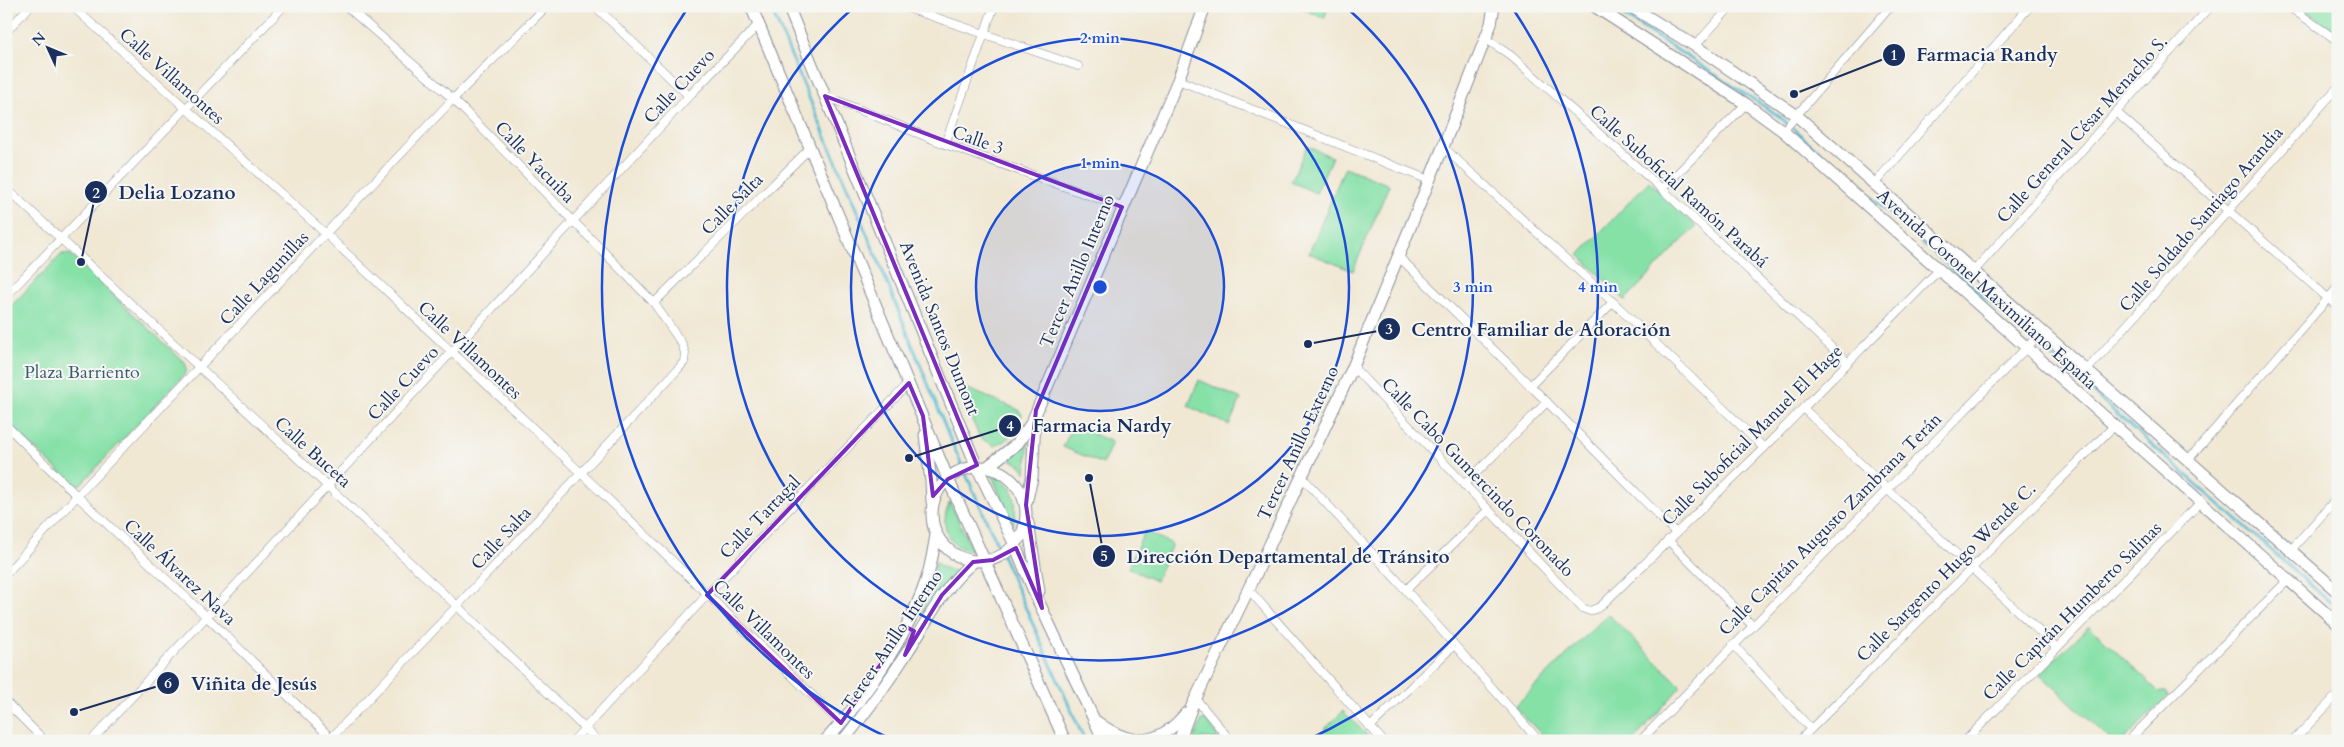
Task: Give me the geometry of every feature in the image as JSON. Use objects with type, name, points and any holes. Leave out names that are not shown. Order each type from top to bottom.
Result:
[{"type":"street","points":[[6,32],[30,6]]},
{"type":"street","name":"Calle Villamontes","points":[[72,6],[326,234],[581,473],[841,723]]},
{"type":"street","points":[[6,296],[284,6]]},
{"type":"street","name":"Calle Yacuiba","points":[[346,6],[453,100],[654,304],[682,344],[685,353]]},
{"type":"street","name":"Calle Lagunillas","points":[[6,574],[77,496],[453,100],[548,6]]},
{"type":"street","points":[[595,6],[689,96]]},
{"type":"street","points":[[751,6],[922,416],[951,476],[984,561],[1065,741]]},
{"type":"street","name":"Avenida Santos Dumont","points":[[788,6],[1012,548],[1104,741]]},
{"type":"street","points":[[902,6],[1078,66]]},
{"type":"street","points":[[945,144],[994,6]]},
{"type":"street","name":"Tercer Anillo Interno","points":[[951,476],[978,467],[1018,443],[1032,422],[1178,80],[1205,6]]},
{"type":"street","name":"Tercer Anillo Externo","points":[[1179,741],[1194,702],[1249,590],[1353,367],[1444,147],[1491,24],[1494,6]]},
{"type":"street","name":"Tercer Anillo Externo","points":[[1491,24],[1504,6]]},
{"type":"street","name":"Avenida Coronel Maximiliano España","points":[[1594,6],[1784,129],[2338,623]]},
{"type":"street","name":"Avenida Coronel Maximiliano España","points":[[1630,6],[1695,46],[1794,118],[1875,183],[2040,333],[2087,370],[2338,592]]},
{"type":"street","points":[[1695,46],[1731,6]]},
{"type":"street","points":[[1784,129],[1891,6]]},
{"type":"street","points":[[1875,183],[2030,6]]},
{"type":"street","name":"Calle General César Menacho S.","points":[[1974,271],[2211,6]]},
{"type":"street","points":[[2288,6],[2338,41]]},
{"type":"street","name":"Calle Cuevo","points":[[91,741],[758,24]]},
{"type":"street","name":"Calle Suboficial Ramón Parabá","points":[[1486,38],[1510,55],[1662,189],[1847,362]]},
{"type":"street","points":[[1178,80],[1430,180]]},
{"type":"street","name":"Calle Soldado Santiago Arandia","points":[[2087,370],[2338,86]]},
{"type":"street","name":"Calle 3","points":[[825,96],[945,144],[1122,208]]},
{"type":"street","points":[[1662,189],[1746,104]]},
{"type":"street","points":[[2117,113],[2338,307]]},
{"type":"street","points":[[1444,147],[1613,302],[1764,448]]},
{"type":"street","name":"Calle Salta","points":[[654,304],[810,148]]},
{"type":"street","name":"Calle Buceta","points":[[6,188],[457,606],[598,741]]},
{"type":"street","points":[[1398,256],[1547,402],[1676,533]]},
{"type":"street","name":"Calle Suboficial Manuel El Hage","points":[[1582,608],[1590,611],[1600,607],[1764,448],[1940,269]]},
{"type":"street","points":[[2188,460],[2338,286]]},
{"type":"street","points":[[1530,386],[1613,302]]},
{"type":"street","name":"Calle Capitán Augusto Zambrana Terán","points":[[1640,741],[2040,333]]},
{"type":"street","name":"Calle Salta","points":[[320,741],[331,737],[457,606],[680,368],[684,362],[685,353]]},
{"type":"street","name":"Calle Cabo Gumercindo Coronado","points":[[1353,367],[1582,608]]},
{"type":"street","name":"Calle Tartagal","points":[[573,741],[909,382]]},
{"type":"street","points":[[1464,485],[1547,402]]},
{"type":"street","points":[[1803,408],[1886,489],[2056,647]]},
{"type":"street","name":"Tercer Anillo Interno","points":[[843,741],[905,655],[947,589],[959,574],[1012,548],[1023,533],[1032,478],[1036,410]]},
{"type":"street","points":[[922,416],[936,535],[952,553],[984,561]]},
{"type":"street","name":"Calle Álvarez Nava","points":[[6,425],[77,496],[207,617],[331,737]]},
{"type":"street","name":"Calle Sargento Hugo Wende C.","points":[[1804,739],[1810,728],[2114,425]]},
{"type":"street","points":[[978,467],[1000,472],[1012,480],[1021,491],[1026,509],[1042,608]]},
{"type":"street","points":[[932,513],[934,500],[951,476]]},
{"type":"street","points":[[1302,477],[1406,590],[1539,741]]},
{"type":"street","points":[[2290,550],[2338,497]]},
{"type":"street","name":"Calle Capitán Humberto Salinas","points":[[1965,741],[2201,502]]},
{"type":"street","points":[[1406,590],[1488,510]]},
{"type":"street","name":"Tercer Anillo Interno","points":[[825,741],[841,723],[894,645],[919,599],[931,563],[936,535]]},
{"type":"street","points":[[1668,540],[1752,625]]},
{"type":"street","points":[[2128,741],[2288,580]]},
{"type":"street","points":[[1249,590],[1383,741]]},
{"type":"street","points":[[905,655],[912,636],[929,604],[927,600],[919,599]]},
{"type":"street","points":[[1733,644],[1810,728]]},
{"type":"street","points":[[1370,727],[1454,646]]},
{"type":"street","points":[[2293,741],[2338,694]]},
{"type":"street","points":[[6,702],[45,741]]},
{"type":"street","points":[[1194,702],[1231,741]]},
{"type":"street","name":"Tercer Anillo Externo","points":[[1151,741],[1173,726],[1194,702]]},
{"type":"street","points":[[1094,721],[1120,737],[1135,741],[1151,741]]},
{"type":"street","points":[[830,741],[841,723]]},
{"type":"highlighted area","points":[[825,96],[1122,207],[1036,410],[1026,505],[1042,608],[1016,548],[993,560],[973,562],[942,595],[905,655],[914,631],[906,627],[841,723],[707,595],[909,383],[923,416],[933,496],[948,479],[977,465]]},
{"type":"green space","points":[[1297,6],[1329,6],[1324,18]]},
{"type":"green space","points":[[2299,6],[2338,6],[2338,34]]},
{"type":"green space","points":[[1307,146],[1332,157],[1316,193],[1291,182]]},
{"type":"green space","points":[[1345,167],[1389,185],[1353,271],[1309,253]]},
{"type":"green space","points":[[1649,181],[1696,226],[1625,300],[1579,255]]},
{"type":"green space","name":"Plaza Barriento","points":[[62,254],[70,254],[186,364],[186,373],[81,484],[74,485],[6,422],[6,311]]},
{"type":"green space","points":[[1199,380],[1241,399],[1229,425],[1188,406]]},
{"type":"green space","points":[[961,386],[1019,410],[1022,415],[1008,439],[995,446],[980,438],[959,391]]},
{"type":"green space","points":[[1073,425],[1112,442],[1103,464],[1063,447]]},
{"type":"green space","points":[[1029,436],[1026,473],[1020,465],[1010,459],[1025,445]]},
{"type":"green space","points":[[991,473],[1005,482],[1013,494],[1015,517],[1013,526]]},
{"type":"green space","points":[[950,502],[972,550],[956,545],[947,533],[945,518]]},
{"type":"green space","points":[[1145,531],[1172,544],[1156,581],[1128,568]]},
{"type":"green space","points":[[936,562],[941,567],[955,571],[921,616]]},
{"type":"green space","points":[[1608,614],[1681,686],[1633,741],[1549,741],[1514,707]]},
{"type":"green space","points":[[2089,626],[2159,692],[2166,692],[2168,696],[2123,741],[2112,741],[2040,674]]},
{"type":"green space","points":[[1343,711],[1373,741],[1313,741]]},
{"type":"green space","points":[[1205,719],[1219,739],[1202,738],[1201,741],[1193,741],[1202,720]]},
{"type":"waterway","points":[[770,6],[878,260],[949,436],[1085,741]]},
{"type":"waterway","points":[[1609,6],[1779,116],[2338,609]]},
{"type":"place","name":"Farmacia Randy","points":[[1794,94]]},
{"type":"place","name":"Delia Lozano","points":[[81,262]]},
{"type":"place","name":"Centro Familiar de Adoración","points":[[1308,344]]},
{"type":"place","name":"Farmacia Nardy","points":[[909,458]]},
{"type":"place","name":"Dirección Departamental de Tránsito","points":[[1089,478]]},
{"type":"place","name":"Viñita de Jesús","points":[[74,712]]}]
